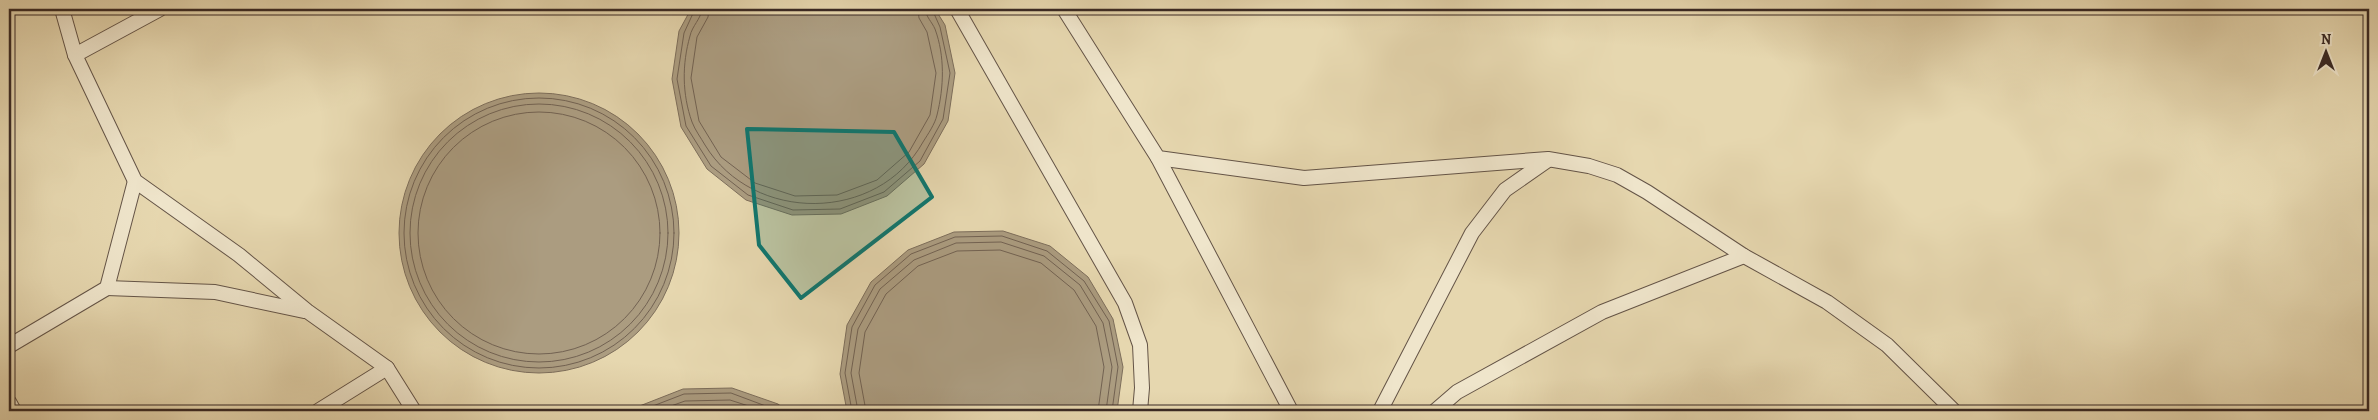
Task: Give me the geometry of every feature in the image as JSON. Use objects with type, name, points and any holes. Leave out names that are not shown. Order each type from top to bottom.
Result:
[{"type":"lane","points":[[62,9],[75,55],[135,181],[239,255],[307,311],[387,368],[414,411]]},
{"type":"lane","points":[[75,55],[160,9]]},
{"type":"lane","points":[[957,9],[1125,304],[1140,345],[1142,388],[1140,411]]},
{"type":"lane","points":[[1064,9],[1158,158],[1291,411]]},
{"type":"lane","points":[[1158,158],[1304,178],[1548,159],[1589,166],[1617,174],[1744,256],[1828,302],[1887,345],[1954,411]]},
{"type":"lane","points":[[1380,411],[1472,233],[1506,190],[1548,159]]},
{"type":"lane","points":[[107,288],[135,181]]},
{"type":"lane","points":[[1435,411],[1457,392],[1602,312],[1744,256]]},
{"type":"lane","points":[[9,346],[107,288],[215,292],[307,311]]},
{"type":"lane","points":[[318,411],[387,368]]},
{"type":"lane","points":[[9,402],[14,411]]},
{"type":"highlighted area","points":[[747,129],[894,132],[932,197],[801,298],[759,245]]},
{"type":"water","points":[[691,9],[935,9],[945,25],[955,73],[948,121],[924,164],[887,196],[841,214],[792,215],[746,200],[707,169],[681,127],[672,79],[679,31]]},
{"type":"water","points":[[539,93],[566,96],[593,104],[617,117],[638,134],[655,155],[668,179],[676,206],[679,233],[676,260],[668,287],[655,311],[638,332],[617,349],[593,362],[566,370],[539,373],[512,370],[485,362],[461,349],[440,332],[423,311],[410,287],[402,260],[399,233],[402,206],[410,179],[423,155],[440,134],[461,117],[485,104],[512,96]]},
{"type":"water","points":[[1003,231],[1050,246],[1088,277],[1113,319],[1123,367],[1117,411],[847,411],[840,374],[847,325],[871,282],[908,250],[954,232]]},
{"type":"water","points":[[732,388],[778,404],[787,411],[632,411],[637,407],[683,389]]}]
